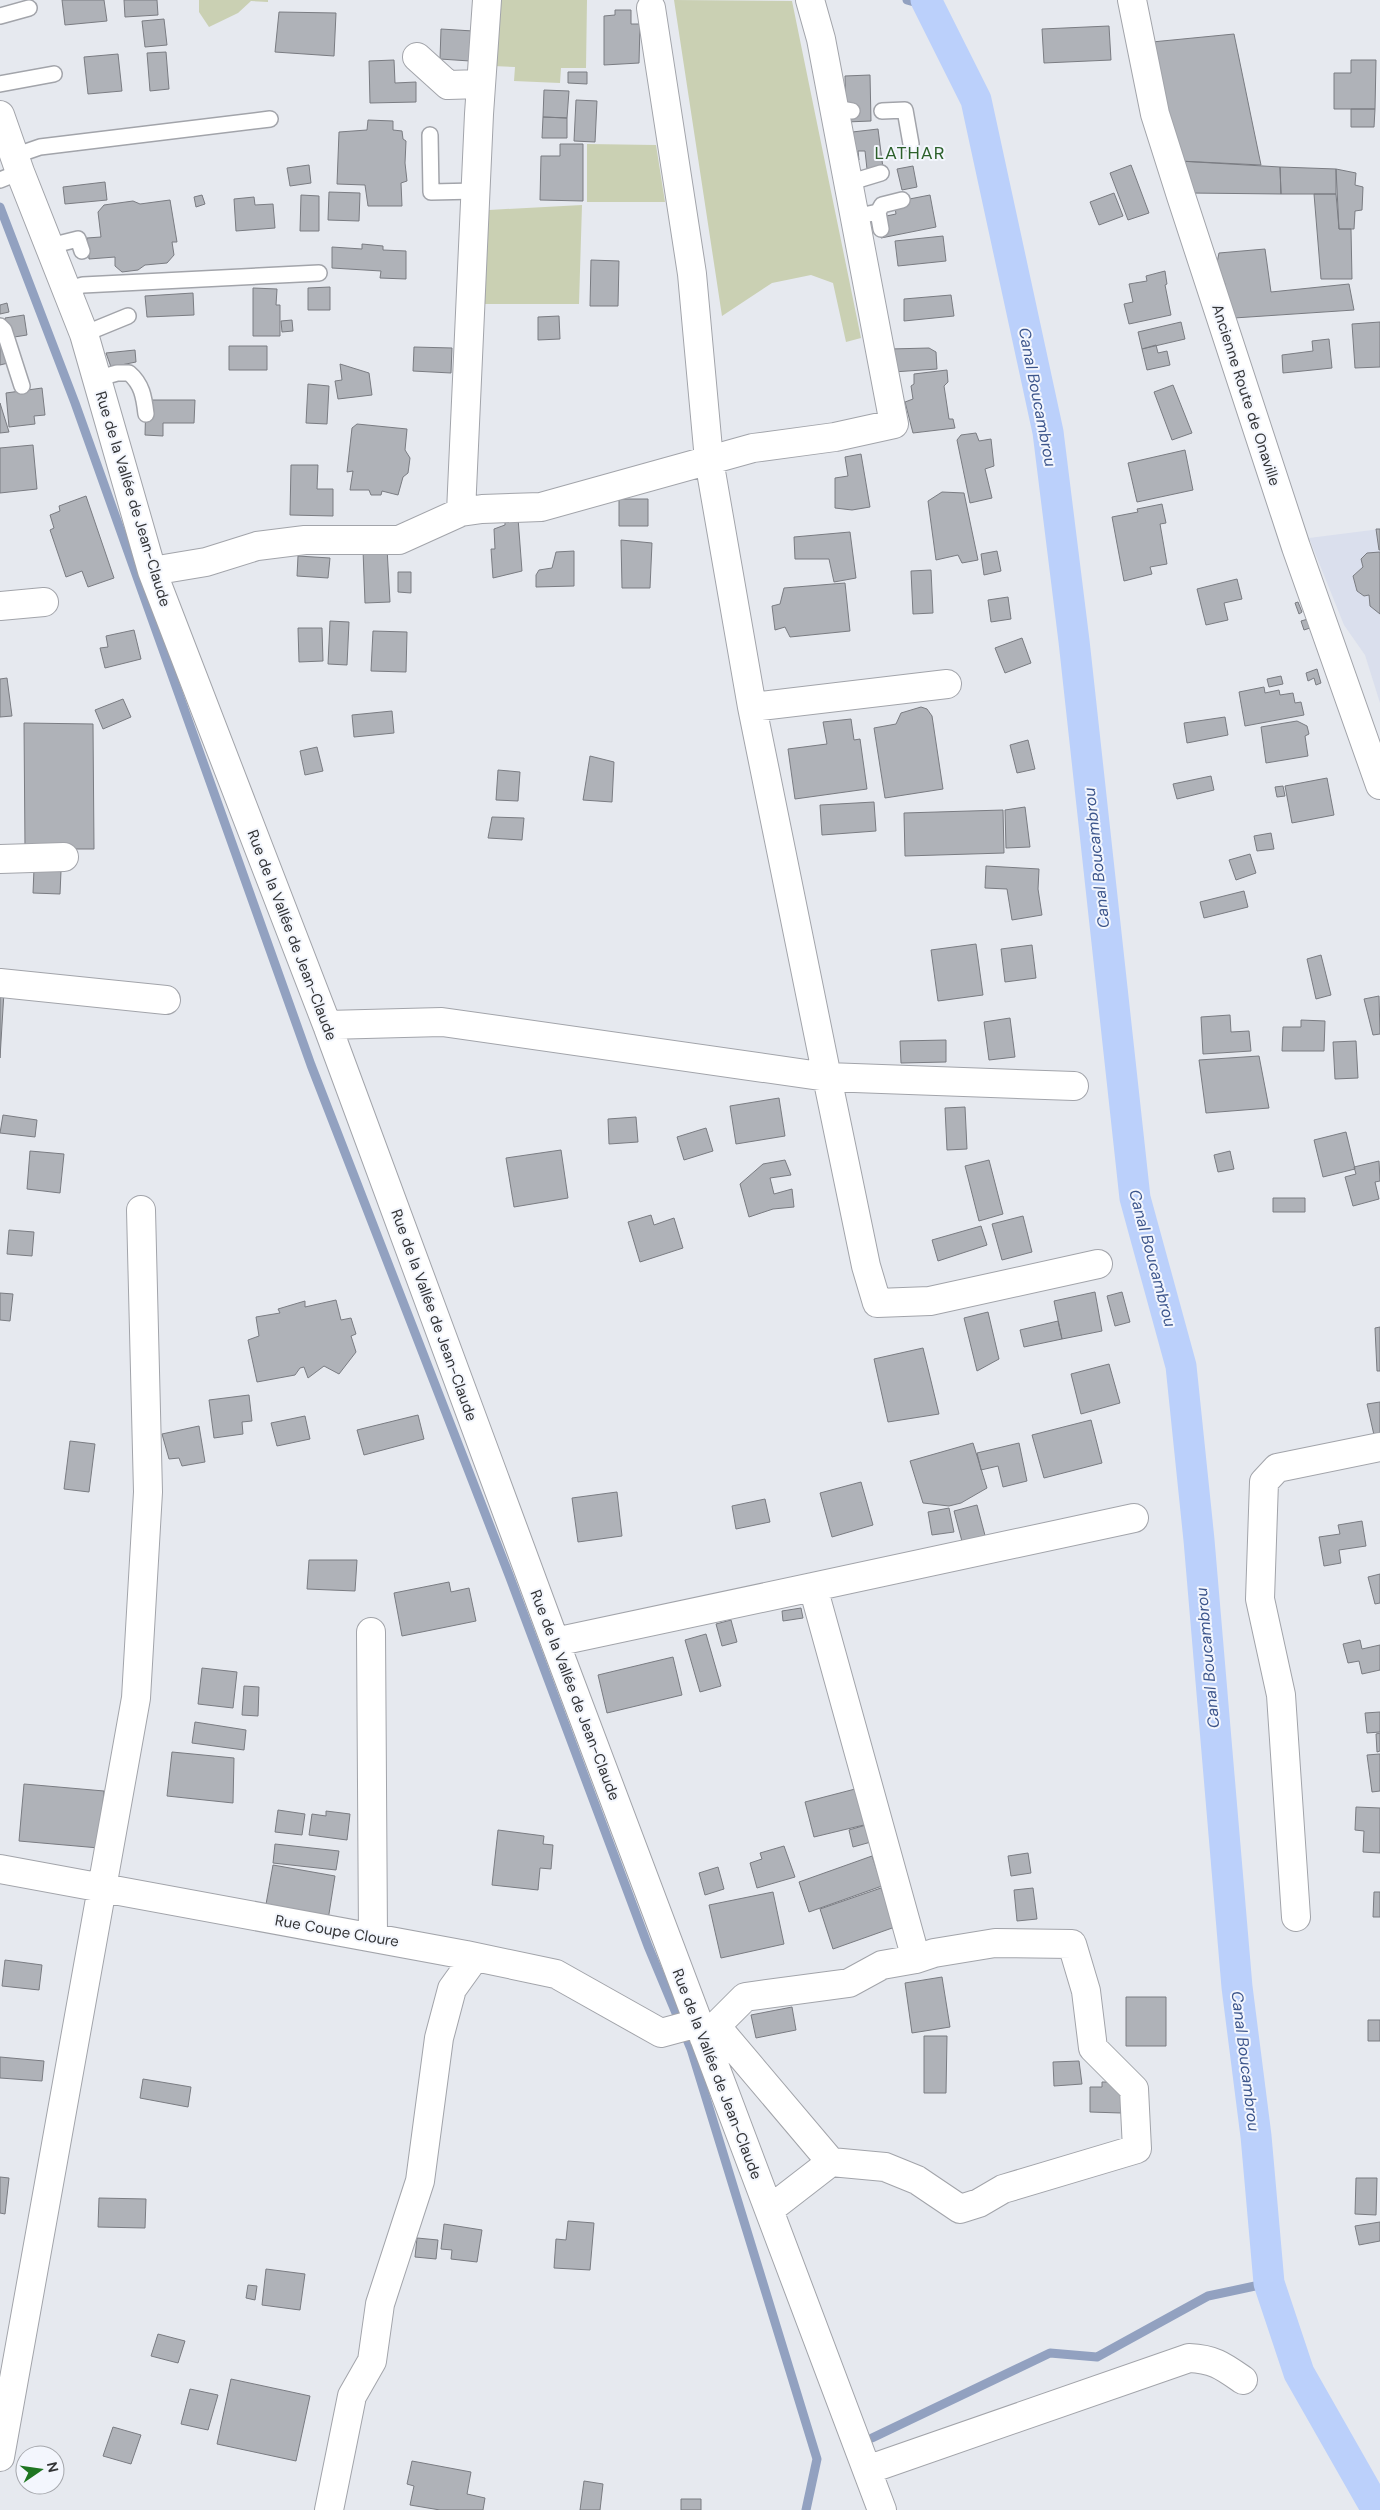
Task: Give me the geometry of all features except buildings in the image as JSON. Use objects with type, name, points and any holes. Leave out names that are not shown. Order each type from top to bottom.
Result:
[{"type":"street","points":[[462,512],[481,84],[487,0]]},
{"type":"street","points":[[152,571],[206,562],[257,546],[305,540],[398,540],[462,512],[482,509],[541,507],[753,448],[835,437],[894,424],[866,215],[848,183],[843,110],[810,0]]},
{"type":"street","name":"Ancienne Route de Onaville","points":[[1132,0],[1155,114],[1296,547],[1380,785]]},
{"type":"street","points":[[651,4],[692,274],[709,460],[752,706],[866,1266],[877,1303],[930,1301],[1098,1264]]},
{"type":"street","points":[[417,57],[448,85],[481,84]]},
{"type":"street","name":"Rue de la Vallée de Jean-Claude","points":[[0,115],[10,171],[50,246],[84,334],[152,571],[327,1025],[554,1642],[702,2028],[882,2510]]},
{"type":"street","points":[[0,606],[44,602]]},
{"type":"street","points":[[752,706],[947,684]]},
{"type":"street","points":[[0,860],[64,857]]},
{"type":"street","points":[[0,983],[166,1000]]},
{"type":"street","points":[[327,1025],[442,1022],[827,1077],[1074,1086]]},
{"type":"street","points":[[0,2457],[136,1698],[148,1492],[141,1210]]},
{"type":"street","points":[[1296,1916],[1281,1695],[1260,1598],[1264,1482],[1277,1468],[1380,1447]]},
{"type":"street","points":[[554,1642],[1134,1518]]},
{"type":"street","points":[[813,1588],[916,1959]]},
{"type":"street","points":[[371,1632],[372,1937]]},
{"type":"street","name":"Rue Coupe Cloure","points":[[0,1869],[372,1937],[556,1974],[661,2033],[702,2028]]},
{"type":"street","points":[[995,1943],[1072,1944],[1086,1992],[1093,2048],[1134,2089],[1137,2148],[1004,2189],[979,2202],[960,2208],[918,2180],[885,2168],[831,2162],[702,2028],[745,1997],[849,1983],[882,1965],[916,1959],[934,1953],[995,1943]]},
{"type":"street","points":[[329,2510],[352,2396],[372,2361],[380,2304],[420,2181],[439,2038],[452,1989],[475,1957]]},
{"type":"street","points":[[769,2210],[831,2162]]},
{"type":"street","points":[[867,2470],[1189,2358],[1204,2358],[1220,2363],[1243,2380]]},
{"type":"lane","points":[[0,16],[28,8]]},
{"type":"lane","points":[[0,84],[54,74]]},
{"type":"lane","points":[[882,111],[905,110],[911,144]]},
{"type":"lane","points":[[10,171],[40,147],[270,119]]},
{"type":"lane","points":[[430,135],[431,192],[476,191]]},
{"type":"lane","points":[[848,183],[882,173]]},
{"type":"lane","points":[[881,229],[866,215],[882,204],[902,200]]},
{"type":"lane","points":[[50,246],[78,239],[82,251]]},
{"type":"lane","points":[[68,290],[83,285],[319,273]]},
{"type":"lane","points":[[84,334],[128,316]]},
{"type":"lane","points":[[0,326],[4,330],[22,386]]},
{"type":"lane","points":[[96,379],[117,373],[129,372],[136,379],[143,392],[146,414]]},
{"type":"shaded area","points":[[1380,529],[1380,703],[1365,655],[1344,625],[1309,538]]},
{"type":"green space","points":[[199,0],[268,0],[268,2],[251,1],[238,13],[209,27],[199,12]]},
{"type":"green space","points":[[501,0],[587,0],[586,68],[561,68],[560,83],[514,81],[515,67],[493,66]]},
{"type":"green space","points":[[674,0],[792,1],[861,338],[846,342],[833,283],[811,275],[772,283],[722,316]]},
{"type":"green space","points":[[587,144],[656,145],[665,202],[587,202]]},
{"type":"green space","points":[[582,205],[579,304],[483,304],[489,210]]},
{"type":"waterway","points":[[907,0],[928,6]]},
{"type":"waterway","name":"Canal Boucambrou","points":[[926,0],[976,100],[1048,432],[1074,641],[1135,1198],[1181,1366],[1199,1540],[1237,1987],[1256,2136],[1269,2283],[1299,2373],[1377,2510]]},
{"type":"waterway","points":[[0,207],[75,403],[311,1065],[509,1575],[648,1946],[691,2049],[817,2459],[806,2510]]},
{"type":"waterway","points":[[872,2438],[1050,2353],[1097,2357],[1208,2296],[1269,2283]]},
{"type":"district","name":"LATHAR","points":[[910,153]]}]
